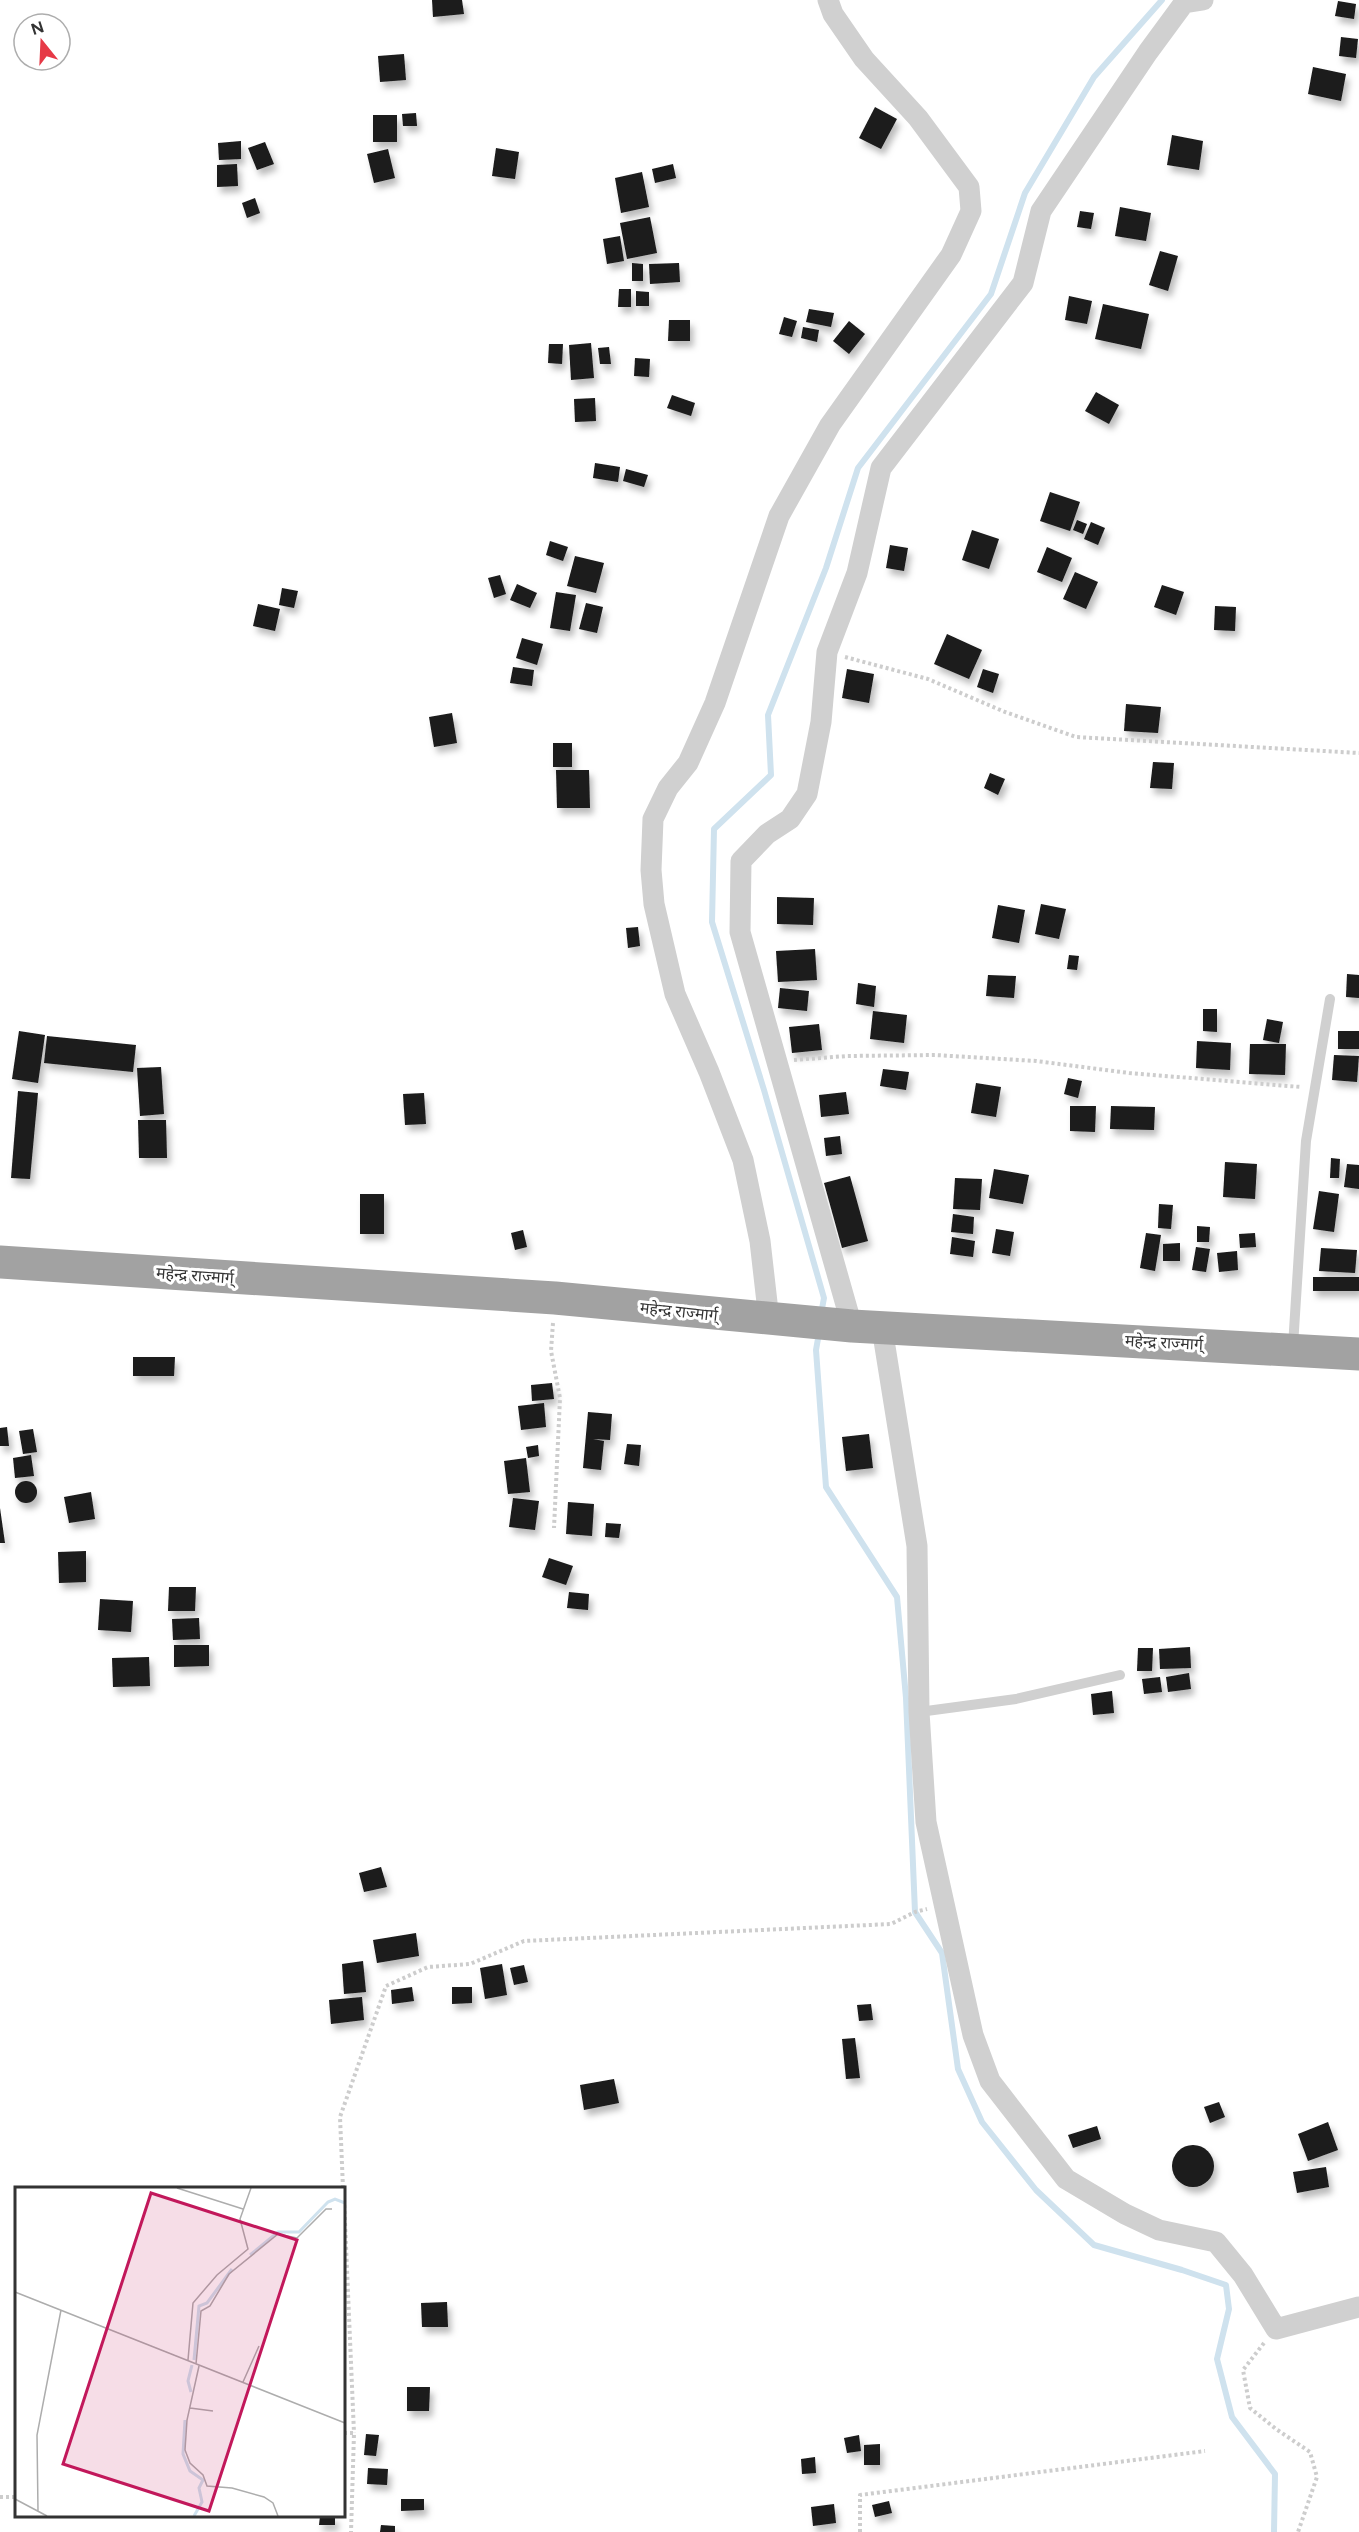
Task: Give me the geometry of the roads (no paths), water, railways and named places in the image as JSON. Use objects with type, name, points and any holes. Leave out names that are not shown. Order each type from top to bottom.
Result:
[{"type":"highway","name":"महेन्द्र राज्मार्ग्","points":[[0,1262],[555,1298],[857,1326],[1359,1354]]},
{"type":"street","points":[[777,1320],[742,1160],[709,1072],[675,994],[657,915],[651,870],[653,819],[668,788],[688,763],[715,703],[779,516],[830,425],[951,255],[971,211],[969,186],[918,118],[864,58],[833,15],[828,0]]},
{"type":"street","points":[[1203,0],[1184,3],[1148,52],[1041,211],[1023,283],[881,468],[857,573],[827,652],[821,722],[807,794],[789,819],[767,834],[741,861],[740,932],[776,1062],[857,1326],[917,1546],[920,1712],[926,1822],[973,2035],[990,2081],[1066,2179],[1125,2214],[1160,2230],[1216,2242],[1244,2275],[1276,2329],[1359,2307]]},
{"type":"lane","points":[[1293,1349],[1306,1141],[1330,999]]},
{"type":"lane","points":[[920,1712],[1016,1699],[1120,1675]]},
{"type":"waterway","points":[[821,1314],[824,1298],[764,1090],[712,922],[714,829],[771,775],[768,715],[826,568],[858,468],[991,294],[1025,193],[1094,77],[1162,0]]},
{"type":"waterway","points":[[819,1333],[816,1350],[826,1487],[897,1597],[906,1698],[915,1912],[942,1953],[958,2069],[982,2122],[1036,2190],[1094,2245],[1226,2285],[1229,2309],[1217,2359],[1232,2417],[1275,2474],[1274,2532]]}]
